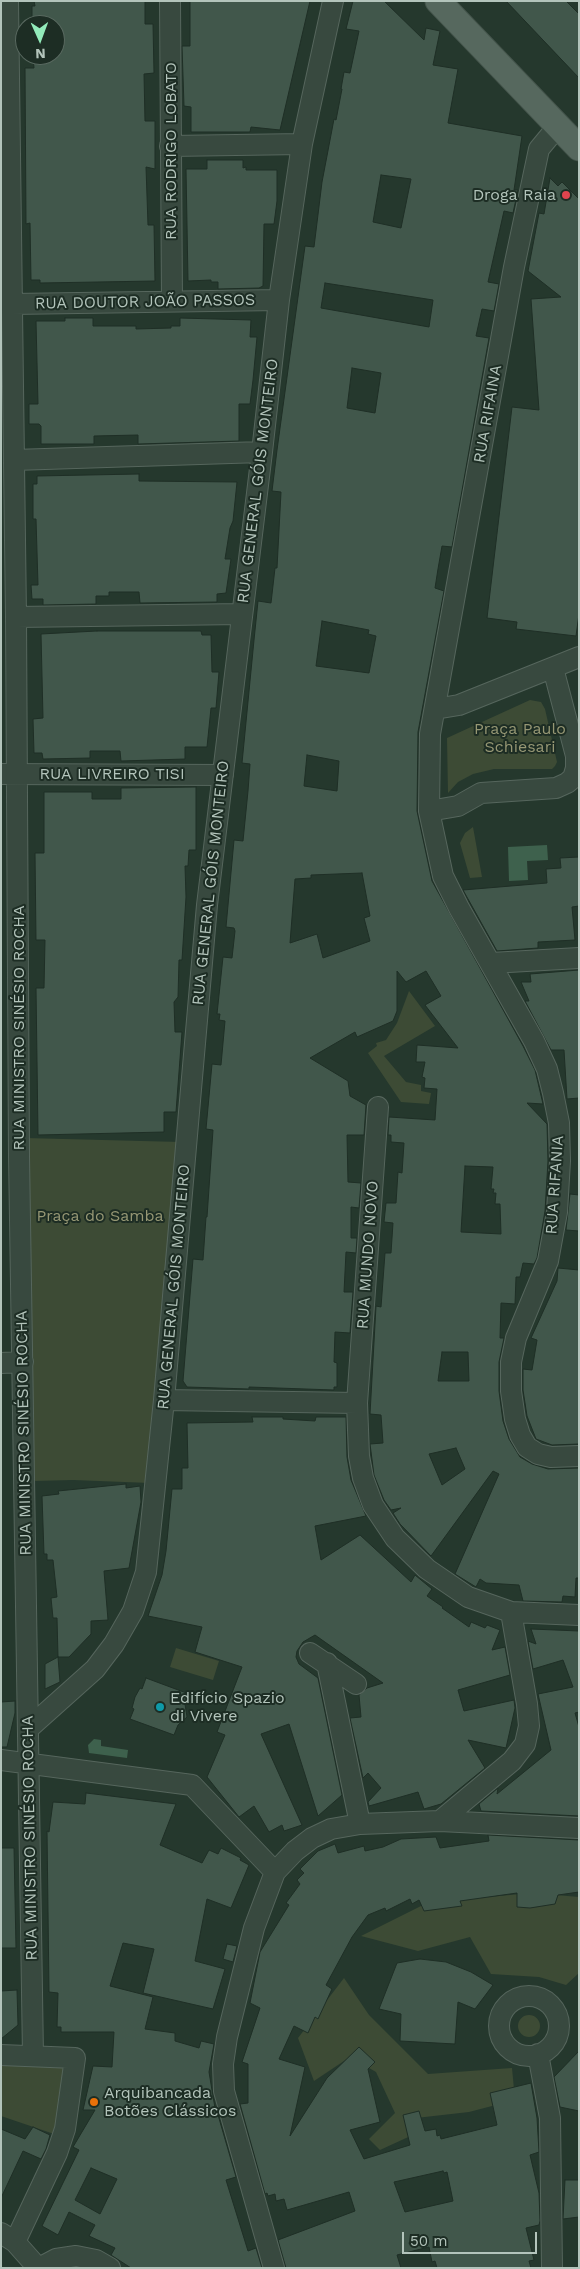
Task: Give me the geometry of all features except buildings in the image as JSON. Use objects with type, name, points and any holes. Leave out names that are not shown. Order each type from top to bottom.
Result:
[{"type":"main road","points":[[438,1],[579,148]]},
{"type":"street","name":"RUA MINISTRO SINÉSIO ROCHA","points":[[8,1],[6,252],[12,304],[16,618],[9,774],[23,1362],[33,2056]]},
{"type":"street","name":"RUA RODRIGO LOBATO","points":[[170,1],[172,301]]},
{"type":"street","name":"RUA GENERAL GÓIS MONTEIRO","points":[[28,1728],[95,1668],[114,1644],[133,1611],[146,1572],[164,1400],[207,905],[222,775],[279,300],[302,144],[333,1]]},
{"type":"street","name":"RUA RIFAINA","points":[[435,709],[514,267],[540,150],[558,126]]},
{"type":"street","points":[[170,146],[302,144]]},
{"type":"street","name":"RUA DOUTOR JOÃO PASSOS","points":[[12,304],[279,300]]},
{"type":"street","points":[[14,460],[262,452]]},
{"type":"street","points":[[16,618],[242,614]]},
{"type":"street","points":[[435,709],[459,705],[579,657]]},
{"type":"street","points":[[429,811],[458,806],[471,796],[481,793],[556,788],[573,778],[576,768],[576,756],[553,668]]},
{"type":"street","name":"RUA RIFANIA","points":[[435,709],[430,734],[429,811],[443,876],[534,1041],[547,1069],[559,1123],[560,1160],[557,1212],[548,1261],[516,1338],[511,1362],[511,1391],[515,1419],[520,1435],[527,1447],[538,1454],[551,1458],[579,1456]]},
{"type":"street","name":"RUA LIVREIRO TISI","points":[[9,774],[222,775]]},
{"type":"street","points":[[491,963],[579,958]]},
{"type":"street","name":"RUA MUNDO NOVO","points":[[378,1107],[357,1403],[359,1456],[363,1478],[373,1504],[395,1538],[427,1569],[468,1597],[510,1612],[579,1615]]},
{"type":"street","points":[[1,1363],[23,1362]]},
{"type":"street","points":[[164,1400],[357,1403]]},
{"type":"street","points":[[440,1821],[512,1762],[525,1744],[529,1726],[527,1704],[510,1612]]},
{"type":"street","points":[[310,1653],[328,1663],[356,1684]]},
{"type":"street","points":[[328,1663],[360,1824]]},
{"type":"street","points":[[1,1760],[192,1785],[276,1872]]},
{"type":"street","points":[[274,2268],[224,2091],[224,2064],[227,2037],[254,1928],[276,1872],[295,1851],[312,1838],[331,1829],[360,1824],[440,1821],[579,1828]]},
{"type":"street","points":[[538,2054],[550,2118],[552,2268]]},
{"type":"street","points":[[1,2055],[75,2058],[67,2118],[59,2145],[8,2238],[38,2268],[56,2259],[76,2256],[96,2260],[110,2268]]},
{"type":"green space","name":"Praça Paulo Schiesari","points":[[530,700],[541,702],[545,709],[557,762],[555,766],[552,769],[494,769],[473,774],[458,782],[448,793],[447,738]]},
{"type":"green space","points":[[473,827],[482,877],[470,878],[460,843],[465,833]]},
{"type":"green space","points":[[409,991],[435,1026],[384,1056],[406,1082],[421,1085],[421,1091],[431,1093],[429,1104],[401,1102],[368,1053],[377,1046],[376,1043],[386,1040],[397,1023]]},
{"type":"green space","name":"Praça do Samba","points":[[25,1138],[181,1142],[150,1483],[73,1480],[33,1481]]},
{"type":"green space","points":[[176,1648],[219,1661],[213,1680],[170,1667]]},
{"type":"green space","points":[[533,1893],[579,1897],[579,1973],[566,1985],[539,1977],[491,1974],[470,1937],[418,1951],[361,1936],[429,1902]]},
{"type":"green space","points":[[344,1978],[369,2015],[428,2074],[512,2068],[515,2100],[469,2112],[416,2118],[417,2133],[380,2150],[369,2139],[395,2113],[376,2072],[350,2057],[314,2081],[298,2038]]},
{"type":"green space","points":[[529,2015],[537,2018],[540,2026],[537,2034],[529,2037],[521,2034],[518,2026],[521,2018]]},
{"type":"green space","points":[[1,2058],[72,2061],[57,2135],[1,2116]]},
{"type":"shaded area","points":[[547,845],[548,860],[527,861],[528,880],[509,881],[508,847]]},
{"type":"shaded area","points":[[94,1739],[101,1740],[101,1746],[128,1750],[127,1758],[89,1753],[88,1745]]},
{"type":"place","name":"Droga Raia","points":[[566,195]]},
{"type":"place","name":"Edifício Spazio di Vivere","points":[[160,1707]]},
{"type":"place","name":"Arquibancada Botões Clássicos","points":[[94,2102]]}]
